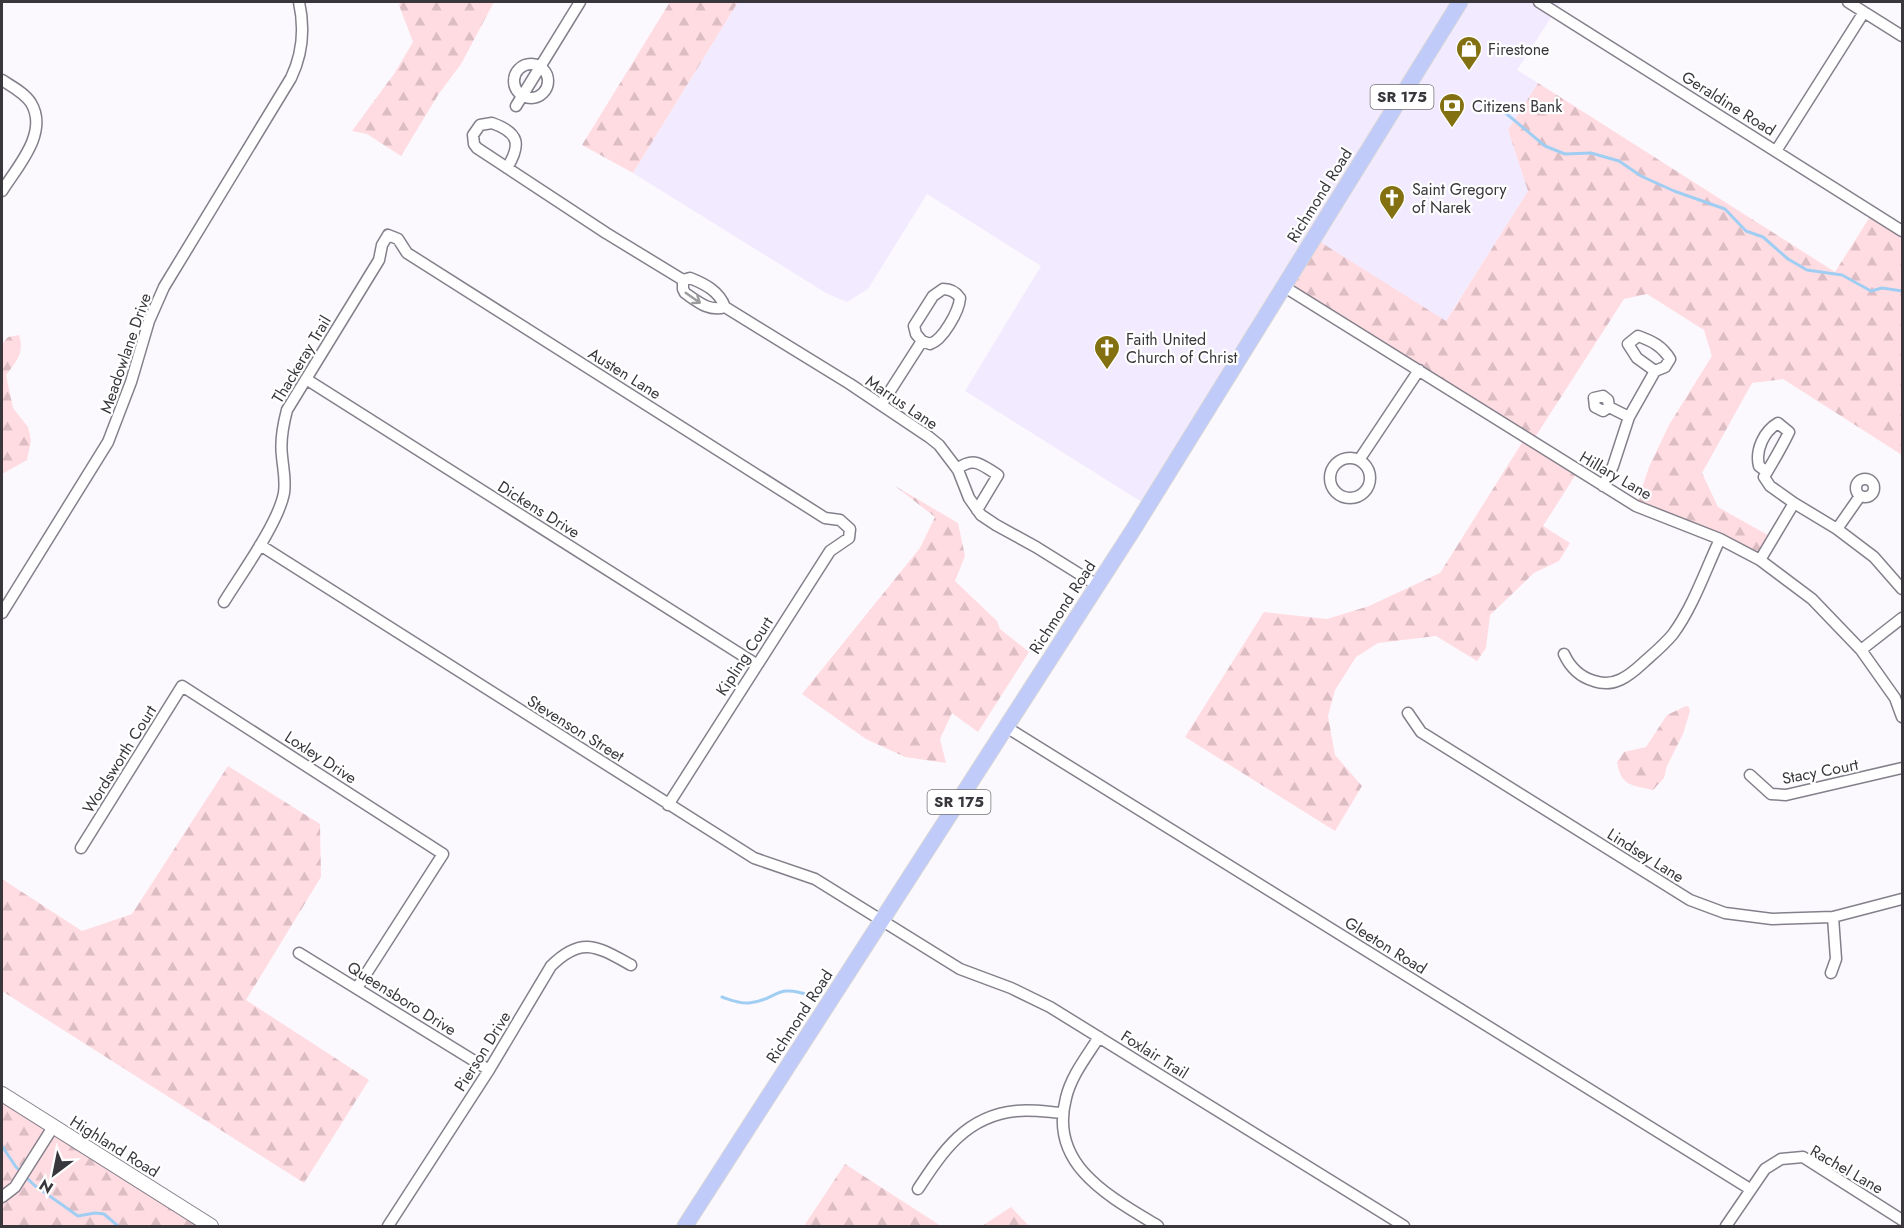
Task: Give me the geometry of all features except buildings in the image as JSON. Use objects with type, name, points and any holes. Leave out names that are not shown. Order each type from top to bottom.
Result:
[{"type":"main road","name":"Richmond Road","points":[[685,1227],[1153,499],[1460,2]]},
{"type":"street","name":"Meadowlane Drive","points":[[2,613],[101,455],[124,404],[149,321],[164,287],[291,78],[303,39],[299,2]]},
{"type":"street","points":[[516,106],[580,2]]},
{"type":"street","name":"Geraldine Road","points":[[1539,2],[1902,231]]},
{"type":"street","points":[[1848,2],[1902,36]]},
{"type":"street","points":[[1776,151],[1864,12]]},
{"type":"street","points":[[526,64],[540,66],[548,77],[545,91],[536,98],[522,96],[514,85],[516,72],[526,64]]},
{"type":"street","points":[[2,80],[31,103],[36,121],[36,133],[2,191]]},
{"type":"street","points":[[507,168],[517,148],[516,141],[512,135],[492,123],[480,125],[473,135],[474,144],[507,168],[606,233],[683,280]]},
{"type":"street","name":"Thackeray Trail","points":[[224,602],[260,545],[284,495],[286,474],[281,454],[282,428],[287,410],[379,260],[382,245],[388,235]]},
{"type":"street","name":"Austen Lane","points":[[388,235],[398,239],[407,253],[427,266],[825,518],[840,520],[850,529]]},
{"type":"street","name":"Marrus Lane","points":[[725,307],[709,309],[685,293],[683,280],[690,278],[705,286],[721,297],[725,307],[782,341],[929,437],[939,445],[957,469],[969,498],[977,510],[996,525],[1097,585]]},
{"type":"street","name":"Hillary Lane","points":[[1284,286],[1636,506],[1720,538],[1760,560],[1812,599],[1861,650],[1894,698],[1902,717]]},
{"type":"street","points":[[943,289],[953,290],[960,298],[958,308],[939,339],[930,344],[922,341],[916,334],[914,326],[933,296],[943,289]]},
{"type":"street","points":[[881,405],[922,341]]},
{"type":"street","points":[[1359,460],[1419,370]]},
{"type":"street","points":[[1603,486],[1613,466],[1629,417],[1655,371]]},
{"type":"street","name":"Dickens Drive","points":[[306,379],[756,664]]},
{"type":"street","points":[[1609,407],[1629,417]]},
{"type":"street","points":[[957,469],[972,461],[998,475],[977,510]]},
{"type":"street","points":[[1767,472],[1764,477],[1770,486],[1838,529],[1874,557],[1901,583]]},
{"type":"street","points":[[1838,529],[1860,496]]},
{"type":"street","points":[[1760,560],[1794,503]]},
{"type":"street","name":"Kipling Court","points":[[668,804],[830,551],[849,538],[850,529]]},
{"type":"street","points":[[1564,654],[1575,670],[1591,680],[1609,683],[1626,678],[1673,633],[1720,538]]},
{"type":"street","name":"Stevenson Street","points":[[260,545],[754,858],[815,879],[883,922]]},
{"type":"street","points":[[1861,650],[1902,618]]},
{"type":"street","name":"Wordsworth Court","points":[[81,848],[182,686]]},
{"type":"street","name":"Loxley Drive","points":[[182,686],[443,854],[357,988]]},
{"type":"street","name":"Lindsey Lane","points":[[1408,713],[1421,732],[1690,900],[1725,913],[1772,919],[1833,917],[1902,899]]},
{"type":"street","name":"Gleeton Road","points":[[1006,727],[1750,1189]]},
{"type":"street","name":"Stacy Court","points":[[1750,775],[1771,794],[1786,795],[1902,768]]},
{"type":"street","points":[[1831,973],[1836,959],[1833,917]]},
{"type":"street","name":"Foxlair Trail","points":[[883,922],[960,969],[1011,988],[1050,1007],[1404,1227]]},
{"type":"street","name":"Pierson Drive","points":[[388,1227],[489,1070],[551,966],[563,955],[581,947],[593,947],[606,951],[631,965]]},
{"type":"street","name":"Queensboro Drive","points":[[299,952],[489,1070]]},
{"type":"street","points":[[1099,1037],[1072,1081],[1066,1096],[1063,1113],[1064,1132],[1070,1152],[1082,1172],[1103,1191],[1158,1227]]},
{"type":"street","name":"Highland Road","points":[[2,1094],[211,1227]]},
{"type":"street","points":[[918,1189],[947,1147],[976,1123],[998,1114],[1015,1111],[1063,1113]]},
{"type":"street","points":[[2,1197],[15,1187],[53,1126]]},
{"type":"street","name":"Rachel Lane","points":[[1726,1227],[1765,1169],[1781,1159],[1803,1157],[1902,1220]]},
{"type":"shaded area","points":[[738,2],[1561,2],[1517,70],[1538,83],[1508,130],[1528,191],[1445,322],[1314,238],[1148,506],[965,391],[1041,266],[927,194],[868,289],[847,302],[826,293],[633,173]]},
{"type":"green space","points":[[401,2],[494,2],[461,64],[438,95],[401,156],[367,134],[352,131],[394,74],[413,42],[399,5]]},
{"type":"green space","points":[[670,2],[738,2],[633,173],[582,145]]},
{"type":"green space","points":[[1538,83],[1835,272],[1873,212],[1902,231],[1902,455],[1783,379],[1752,383],[1702,473],[1718,507],[1773,538],[1760,560],[1636,506],[1649,467],[1669,425],[1712,356],[1704,330],[1647,294],[1624,299],[1532,442],[1578,471],[1543,526],[1570,543],[1559,561],[1534,573],[1490,615],[1486,648],[1477,661],[1436,636],[1378,643],[1356,657],[1335,690],[1328,716],[1335,755],[1362,786],[1335,831],[1185,737],[1264,612],[1327,619],[1369,606],[1440,573],[1525,438],[1283,286],[1314,238],[1446,321],[1528,191],[1508,130]]},
{"type":"green space","points":[[19,335],[20,352],[6,375],[13,408],[28,427],[31,440],[27,460],[2,474],[2,344],[8,337]]},
{"type":"green space","points":[[895,486],[958,523],[965,556],[955,581],[997,621],[1000,629],[1029,652],[978,732],[952,713],[940,739],[946,763],[905,757],[866,739],[802,694],[920,548],[935,517]]},
{"type":"green space","points":[[1686,706],[1690,711],[1683,734],[1667,766],[1664,778],[1653,790],[1624,780],[1617,762],[1624,752],[1646,747],[1667,715]]},
{"type":"green space","points":[[228,766],[320,824],[321,877],[246,1000],[369,1080],[304,1183],[2,991],[2,879],[82,931],[132,914]]},
{"type":"green space","points":[[2,1094],[211,1226],[2,1226]]},
{"type":"green space","points":[[845,1164],[941,1226],[804,1226]]},
{"type":"green space","points":[[1011,1207],[1029,1226],[982,1226]]},
{"type":"waterway","points":[[1502,110],[1545,146],[1565,154],[1591,153],[1619,161],[1641,176],[1674,191],[1725,209],[1746,231],[1763,237],[1788,259],[1807,270],[1842,275],[1871,291],[1882,288],[1902,291]]},
{"type":"waterway","points":[[722,997],[746,1003],[758,1002],[789,991],[808,995]]},
{"type":"waterway","points":[[2,1146],[16,1167],[34,1185],[78,1216],[104,1214],[118,1226]]},
{"type":"place","name":"Firestone","points":[[1469,72]]},
{"type":"place","name":"Citizens Bank","points":[[1452,129]]},
{"type":"place","name":"Saint Gregory of Narek","points":[[1392,221]]},
{"type":"place","name":"Faith United Church of Christ","points":[[1107,371]]}]
